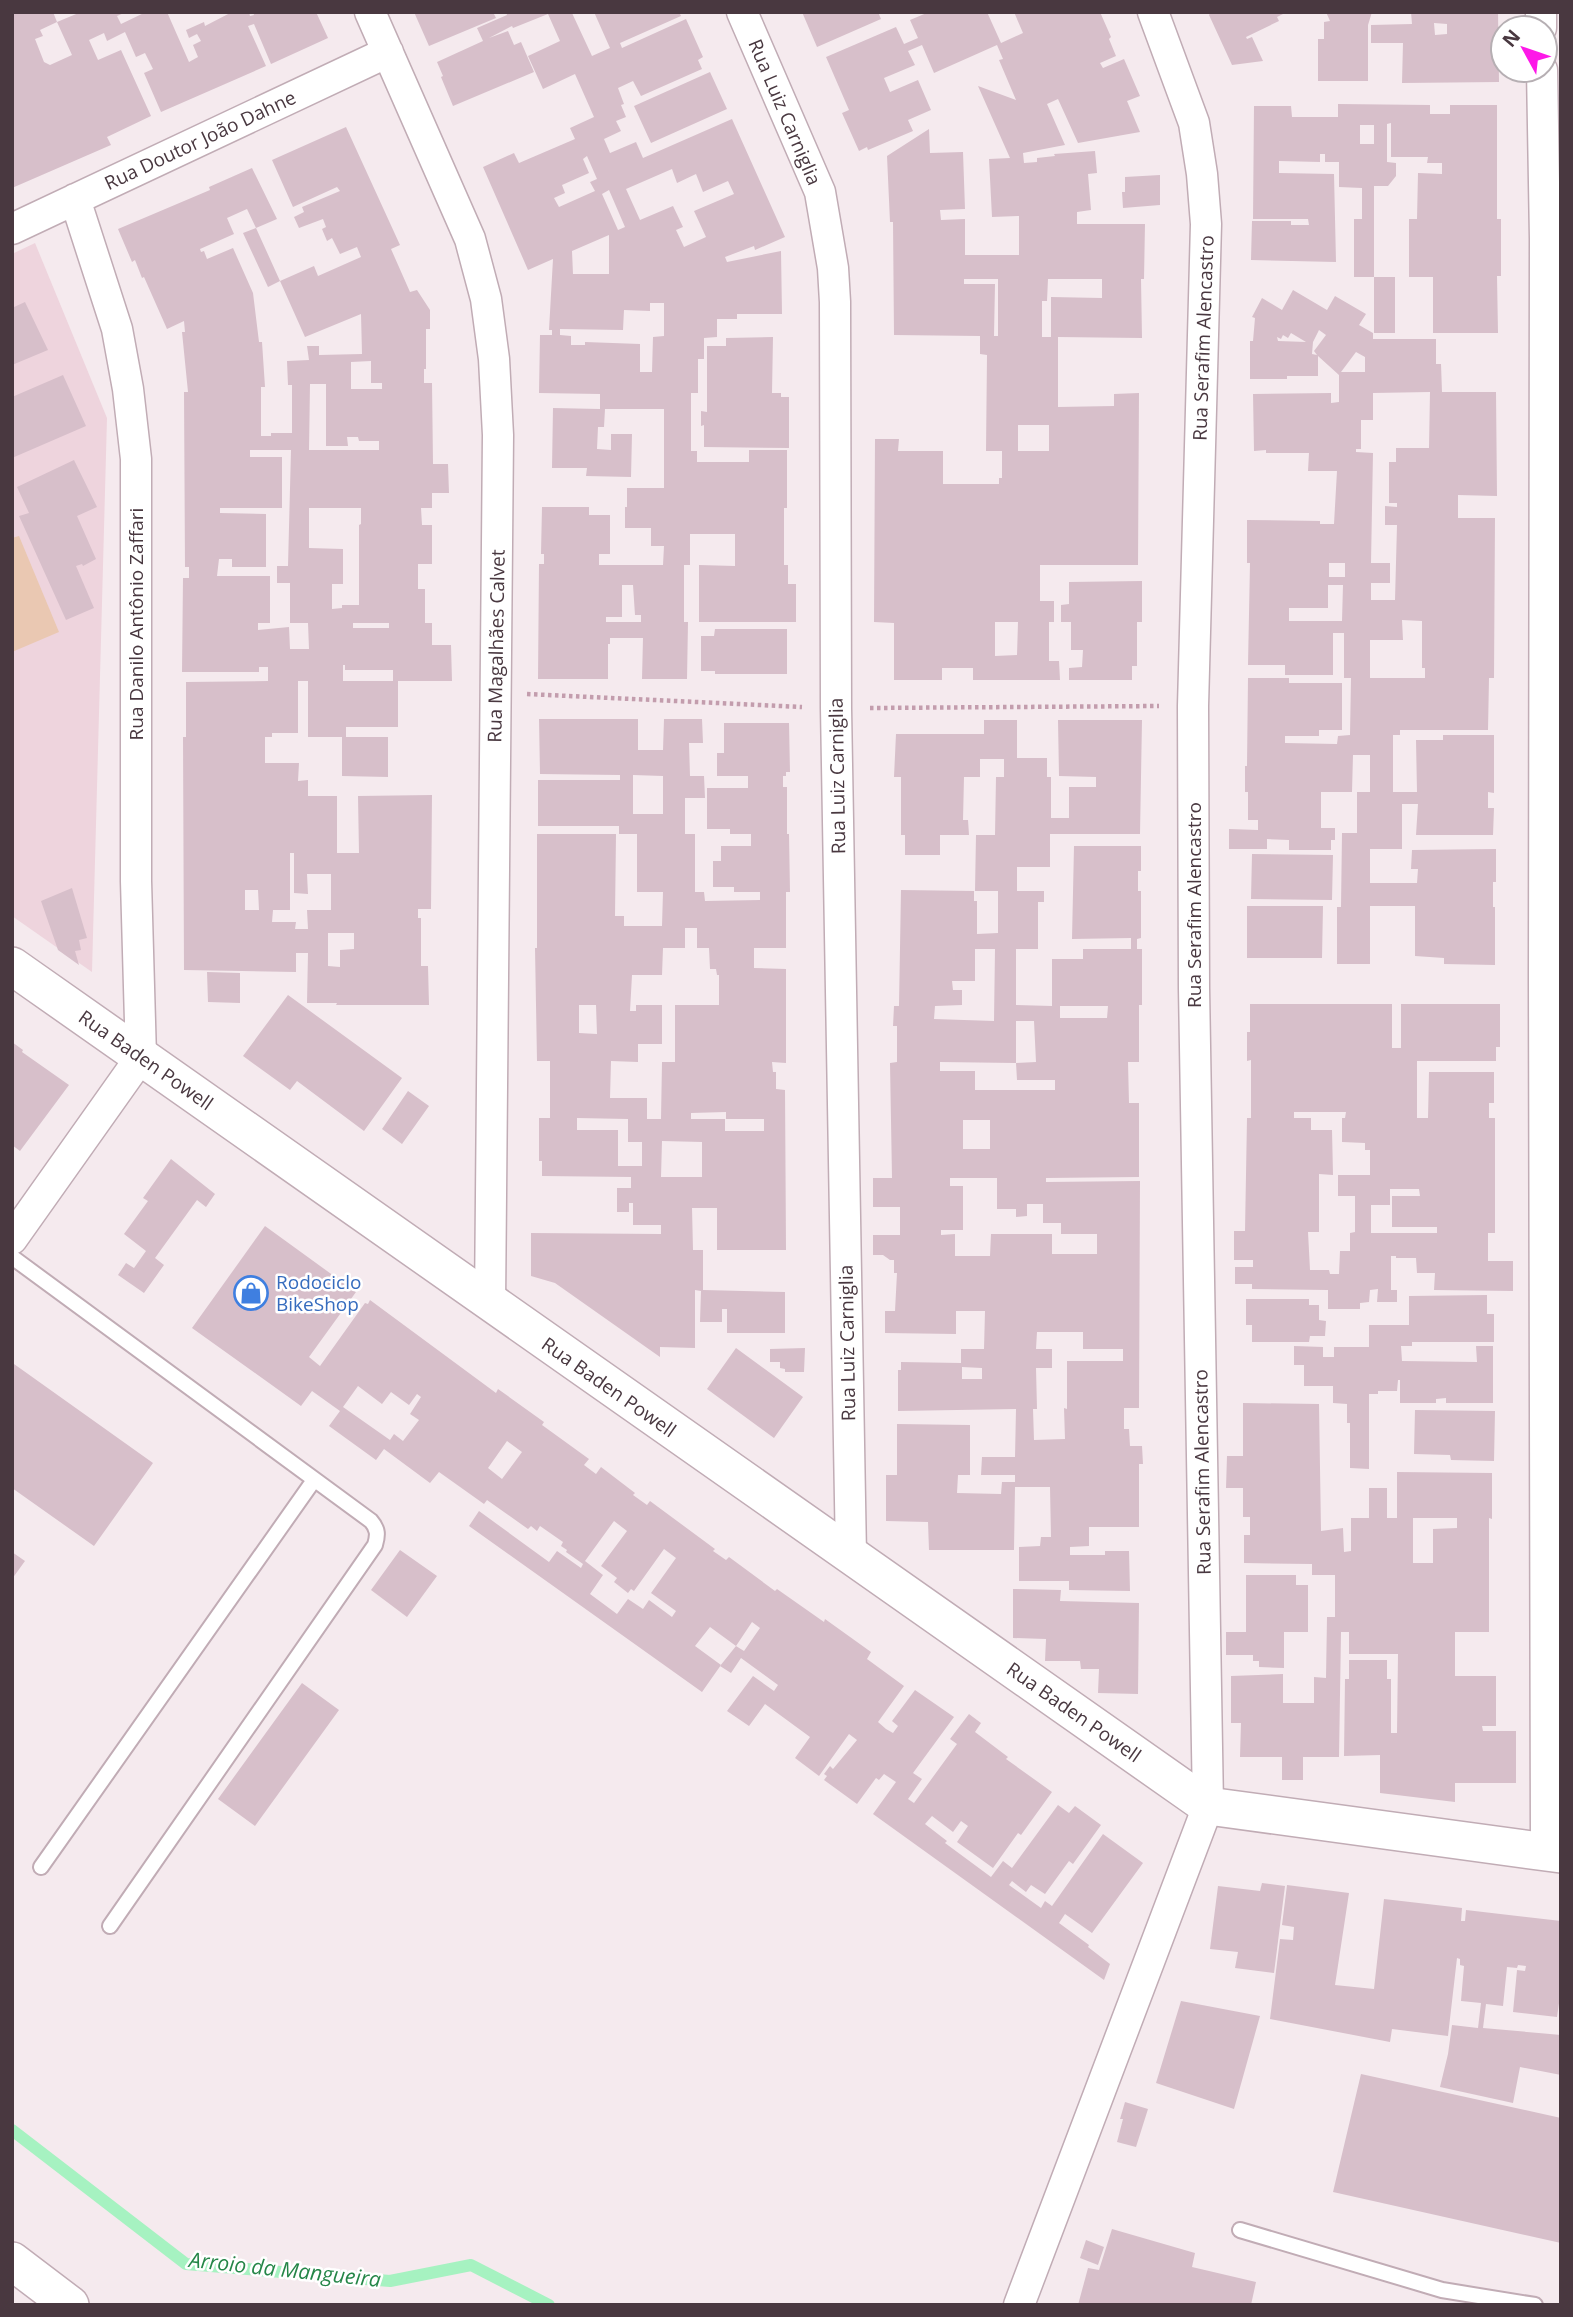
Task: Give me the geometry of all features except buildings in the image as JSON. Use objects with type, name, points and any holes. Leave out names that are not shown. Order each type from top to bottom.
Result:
[{"type":"street","name":"Rua Magalhães Calvet","points":[[370,12],[470,239],[486,299],[494,359],[498,449],[491,1304]]},
{"type":"street","name":"Rua Luiz Carniglia","points":[[742,12],[820,192],[833,268],[836,709],[851,1556]]},
{"type":"street","name":"Rua Serafim Alencastro","points":[[1153,12],[1194,123],[1206,224],[1193,760],[1194,1016],[1208,1806]]},
{"type":"street","name":"Rua Doutor João Dahne","points":[[12,229],[388,52]]},
{"type":"street","points":[[1543,84],[1553,237],[1553,1853]]},
{"type":"street","name":"Rua Danilo Antônio Zaffari","points":[[75,199],[117,329],[128,389],[136,460],[136,881],[141,1057]]},
{"type":"street","name":"Rua Baden Powell","points":[[12,966],[1208,1806],[1553,1853]]},
{"type":"street","points":[[12,1239],[141,1057]]},
{"type":"street","points":[[1019,2305],[1208,1806]]},
{"type":"street","points":[[12,2261],[70,2305]]},
{"type":"lane","points":[[12,1257],[377,1528],[375,1545],[110,1926]]},
{"type":"lane","points":[[41,1867],[314,1480]]},
{"type":"lane","points":[[1240,2230],[1442,2290],[1535,2305]]},
{"type":"shaded area","points":[[35,243],[107,418],[92,972],[12,916],[12,254]]},
{"type":"shaded area","points":[[19,536],[59,632],[12,652],[12,538]]},
{"type":"waterway","name":"Arroio da Mangueira","points":[[12,2130],[186,2264],[390,2281],[471,2265],[549,2305]]},
{"type":"place","name":"Rodociclo BikeShop","points":[[251,1293]]}]
